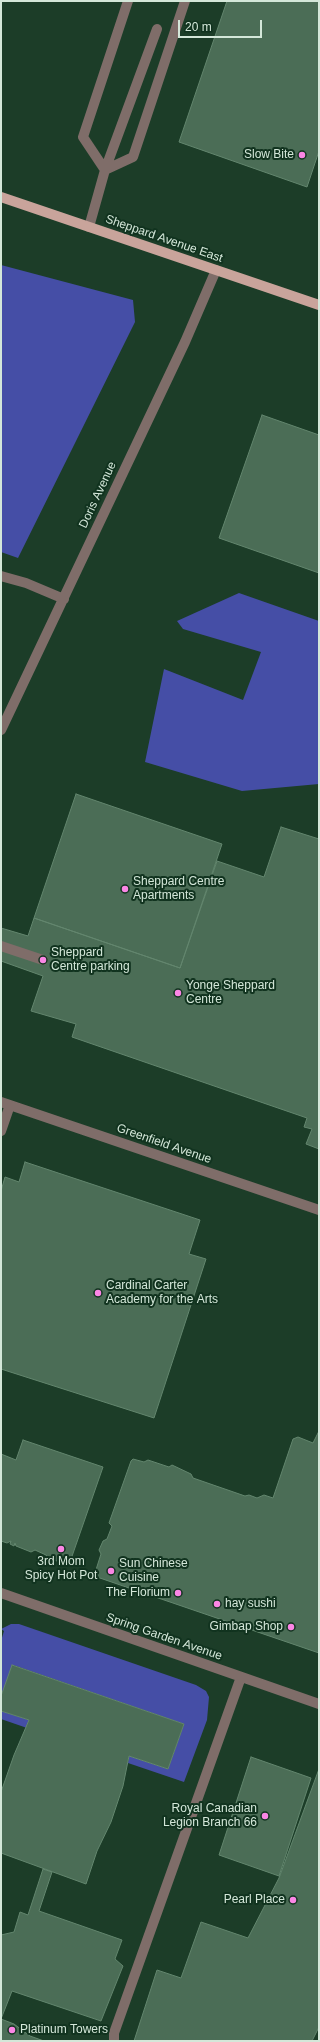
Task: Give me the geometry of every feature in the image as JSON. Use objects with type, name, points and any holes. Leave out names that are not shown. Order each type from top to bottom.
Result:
[{"type":"main road","name":"Sheppard Avenue East","points":[[1,197],[319,305]]},
{"type":"street","points":[[105,170],[83,137],[128,1]]},
{"type":"street","points":[[105,170],[133,156],[185,1]]},
{"type":"street","points":[[89,228],[105,170],[157,29]]},
{"type":"street","name":"Doris Avenue","points":[[1,730],[187,336],[216,270]]},
{"type":"street","points":[[1,576],[26,583],[64,599]]},
{"type":"street","points":[[1,946],[43,960]]},
{"type":"street","points":[[1,1131],[6,1104]]},
{"type":"street","name":"Greenfield Avenue","points":[[6,1104],[319,1210]]},
{"type":"street","name":"Spring Garden Avenue","points":[[1,1593],[319,1704]]},
{"type":"street","points":[[114,2041],[114,2033],[241,1677]]},
{"type":"shaded area","points":[[1,265],[133,300],[135,322],[18,558],[1,552]]},
{"type":"shaded area","points":[[239,593],[319,621],[319,784],[242,791],[145,762],[164,669],[243,700],[261,652],[183,629],[177,621]]},
{"type":"shaded area","points":[[11,1624],[19,1624],[196,1685],[206,1691],[209,1697],[207,1720],[184,1782],[128,1763],[129,1756],[168,1769],[184,1724],[13,1665],[1,1696],[1,1641],[4,1631],[1,1629]]},
{"type":"shaded area","points":[[1,1711],[29,1720],[27,1728],[1,1719]]},
{"type":"building","points":[[227,1],[319,1],[319,151],[307,187],[179,142]]},
{"type":"building","points":[[262,415],[319,435],[319,573],[219,538]]},
{"type":"building","name":"Sheppard Centre Apartments","points":[[76,794],[222,844],[180,968],[34,918]]},
{"type":"building","name":"Yonge Sheppard Centre","points":[[281,827],[319,839],[319,1149],[306,1144],[312,1129],[304,1127],[307,1118],[72,1037],[76,1024],[31,1011],[43,976],[1,961],[1,928],[28,936],[34,918],[180,968],[217,861],[264,877]]},
{"type":"building","name":"Cardinal Carter Academy for the Arts","points":[[25,1162],[200,1220],[189,1254],[206,1259],[154,1418],[1,1369],[1,1191],[5,1177],[19,1182]]},
{"type":"building","points":[[319,1431],[319,1653],[94,1576],[101,1554],[99,1550],[103,1541],[107,1539],[112,1526],[109,1523],[133,1459],[144,1462],[148,1460],[169,1467],[172,1465],[191,1474],[193,1478],[245,1496],[249,1495],[257,1498],[264,1495],[273,1498],[293,1439],[298,1437],[313,1443]]},
{"type":"building","points":[[23,1440],[103,1467],[70,1562],[68,1563],[66,1561],[63,1563],[48,1558],[46,1555],[35,1550],[31,1552],[16,1546],[15,1543],[14,1546],[10,1544],[11,1541],[7,1543],[1,1541],[1,1454],[16,1460]]},
{"type":"building","points":[[12,1665],[184,1724],[168,1769],[129,1756],[123,1786],[111,1822],[97,1851],[86,1884],[1,1853],[1,1792],[14,1755],[29,1720],[1,1711],[1,1696]]},
{"type":"building","name":"Royal Canadian Legion Branch 66","points":[[251,1757],[311,1778],[279,1876],[219,1855]]},
{"type":"building","name":"Pearl Place","points":[[319,1769],[319,2027],[312,2041],[134,2041],[157,1970],[181,1978],[201,1922],[248,1938],[279,1878]]},
{"type":"building","points":[[43,1869],[52,1872],[39,1911],[122,1940],[115,1959],[123,1966],[101,2021],[12,1991],[1,2019],[1,1935],[14,1932],[20,1912],[28,1915]]},
{"type":"building","name":"Platinum Towers","points":[[1,2019],[14,2024],[30,2036],[44,2041],[1,2041]]},
{"type":"place","name":"Slow Bite","points":[[302,155]]},
{"type":"place","name":"Sheppard Centre Apartments","points":[[125,889]]},
{"type":"place","name":"Sheppard Centre parking","points":[[43,960]]},
{"type":"place","name":"Yonge Sheppard Centre","points":[[178,993]]},
{"type":"place","name":"Cardinal Carter Academy for the Arts","points":[[98,1293]]},
{"type":"place","name":"3rd Mom Spicy Hot Pot","points":[[61,1549]]},
{"type":"place","name":"Sun Chinese Cuisine","points":[[111,1571]]},
{"type":"place","name":"The Florium","points":[[178,1593]]},
{"type":"place","name":"hay sushi","points":[[217,1604]]},
{"type":"place","name":"Gimbap Shop","points":[[291,1627]]},
{"type":"place","name":"Royal Canadian Legion Branch 66","points":[[265,1816]]},
{"type":"place","name":"Pearl Place","points":[[293,1900]]},
{"type":"place","name":"Platinum Towers","points":[[12,2030]]}]
